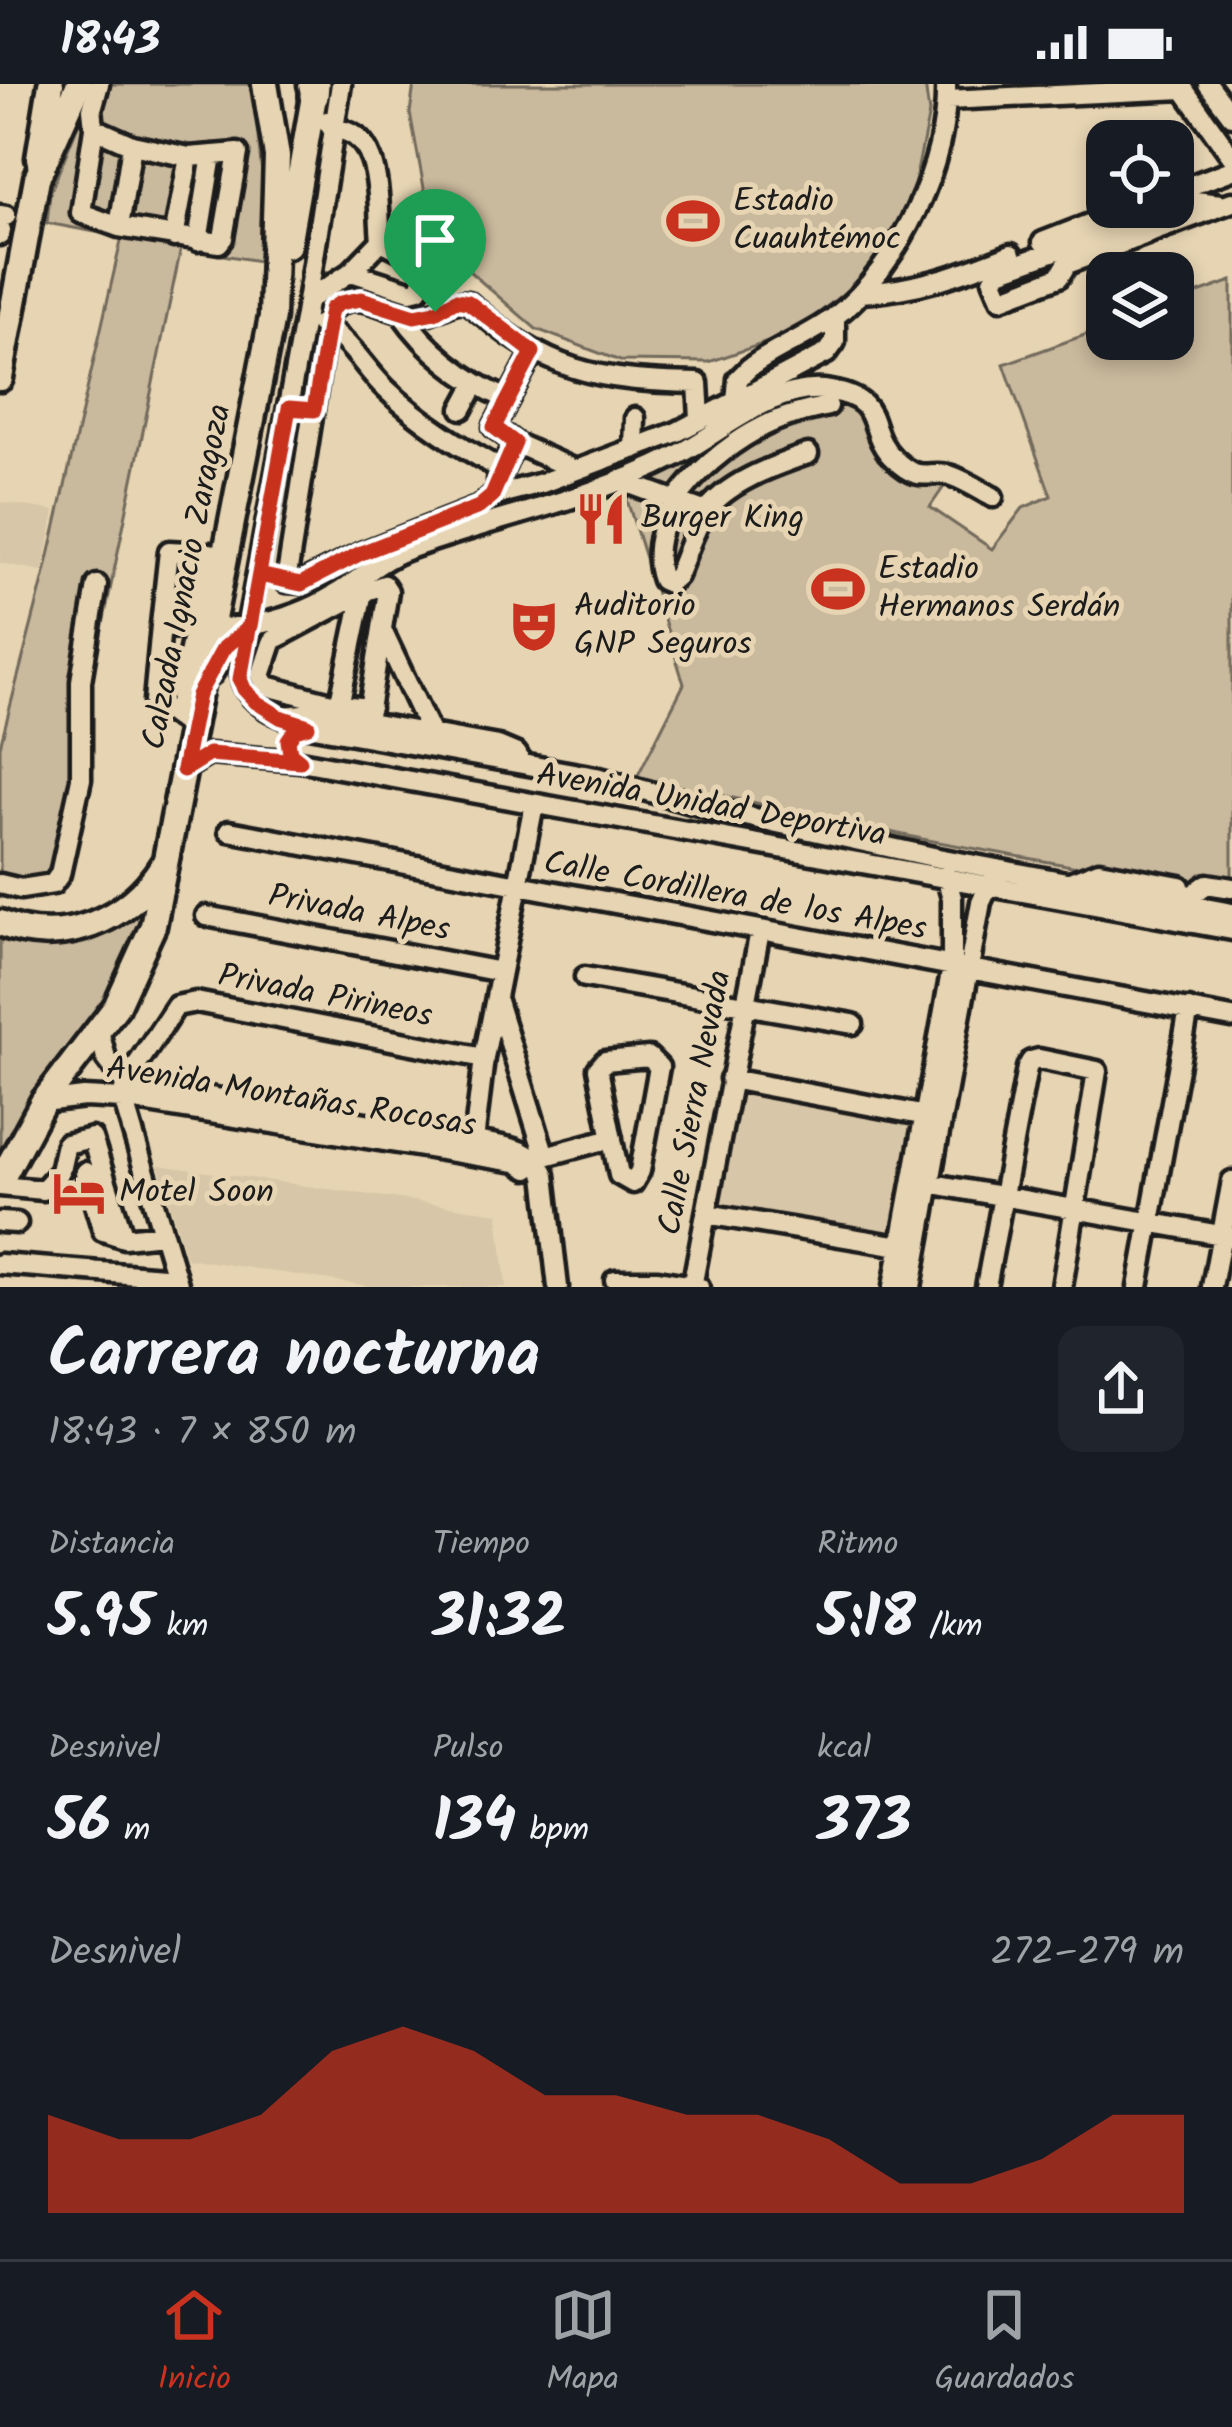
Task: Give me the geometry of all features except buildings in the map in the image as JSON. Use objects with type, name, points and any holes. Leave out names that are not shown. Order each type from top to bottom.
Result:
[{"type":"main road","points":[[0,378],[8,289],[37,178],[51,84]]},
{"type":"main road","points":[[37,178],[80,84]]},
{"type":"main road","name":"Calzada Ignacio Zaragoza","points":[[3,1177],[43,1102],[116,1006],[153,926],[183,770],[184,723],[221,628],[219,554],[272,317],[277,156],[265,84]]},
{"type":"main road","points":[[272,317],[313,88]]},
{"type":"main road","points":[[0,923],[44,933],[90,926],[142,893],[168,854]]},
{"type":"street","points":[[94,128],[132,145],[189,157],[233,151],[239,158],[223,238],[214,244],[198,242],[118,226],[81,213],[99,84]]},
{"type":"street","points":[[219,554],[169,551],[154,701],[184,723],[221,628],[259,575],[307,308],[340,84]]},
{"type":"street","points":[[736,402],[738,379],[748,368],[835,316],[861,292],[906,228],[928,186],[941,140],[946,92],[1182,87],[1232,158]]},
{"type":"street","points":[[313,88],[332,129]]},
{"type":"street","points":[[1198,109],[1212,89],[1232,117],[1215,134]]},
{"type":"street","points":[[332,129],[357,135],[368,147],[381,241]]},
{"type":"street","points":[[118,226],[132,145]]},
{"type":"street","points":[[173,237],[189,157]]},
{"type":"street","points":[[1194,184],[1232,170]]},
{"type":"street","points":[[1195,201],[1227,203],[1075,260],[1059,277],[1001,299],[997,296],[992,280],[999,271],[1195,201]]},
{"type":"street","points":[[861,292],[931,285],[1086,225]]},
{"type":"street","points":[[307,308],[381,241]]},
{"type":"street","points":[[351,272],[410,291],[419,289],[428,269],[425,262],[381,241]]},
{"type":"street","points":[[286,583],[326,325],[331,309],[340,303],[361,299],[415,316],[456,300],[468,302],[533,352],[579,372],[628,382],[698,383],[700,419]]},
{"type":"street","points":[[307,308],[434,432],[502,470]]},
{"type":"street","points":[[400,312],[439,357],[475,385],[507,400]]},
{"type":"street","points":[[259,575],[301,584],[361,553],[479,507],[492,496],[634,449],[827,353],[835,342],[835,316]]},
{"type":"street","points":[[533,352],[494,427],[515,443],[575,470]]},
{"type":"street","points":[[298,356],[321,362]]},
{"type":"street","points":[[462,409],[475,385]]},
{"type":"street","points":[[161,625],[221,628],[299,613],[401,552],[619,480],[673,458],[772,401],[823,389],[859,400],[872,411],[881,442],[892,458],[911,471],[925,477],[950,475],[993,497]]},
{"type":"street","points":[[808,454],[746,482],[706,512],[677,576],[665,582],[657,567],[655,545],[675,501],[748,435],[791,415],[828,406]]},
{"type":"street","points":[[289,408],[314,410]]},
{"type":"street","points":[[634,449],[635,418]]},
{"type":"street","points":[[492,496],[515,443]]},
{"type":"street","points":[[278,472],[304,473]]},
{"type":"street","points":[[619,480],[706,512]]},
{"type":"street","points":[[272,500],[298,507]]},
{"type":"street","points":[[266,538],[293,545]]},
{"type":"street","points":[[0,884],[21,890],[53,884],[60,874],[81,779],[81,681],[97,585]]},
{"type":"street","points":[[338,711],[267,686],[263,681],[269,645],[363,592],[387,587],[368,715]]},
{"type":"street","points":[[338,711],[363,592]]},
{"type":"street","name":"Avenida Unidad Deportiva","points":[[221,628],[240,665],[244,689],[280,717],[308,726],[572,773],[709,808],[1070,882],[1232,929]]},
{"type":"street","points":[[382,630],[431,734]]},
{"type":"street","points":[[280,717],[338,711],[368,715],[512,751],[522,764]]},
{"type":"street","points":[[300,761],[290,753],[288,740],[295,730],[308,726]]},
{"type":"street","name":"Avenida Unidad Deportiva","points":[[183,770],[209,754],[300,761],[985,894],[1232,913]]},
{"type":"street","points":[[557,808],[578,796],[572,773]]},
{"type":"street","points":[[473,1141],[484,1058],[534,804]]},
{"type":"street","name":"Calle Cordillera de los Alpes","points":[[229,831],[1232,1018]]},
{"type":"street","points":[[938,858],[949,888],[960,968]]},
{"type":"street","points":[[911,1287],[921,1181],[960,968],[985,894],[1001,869]]},
{"type":"street","points":[[1179,911],[1207,884],[1232,888]]},
{"type":"street","name":"Privada Alpes","points":[[206,916],[501,972]]},
{"type":"street","name":"Calle Sierra Nevada","points":[[695,1286],[760,931]]},
{"type":"street","points":[[585,977],[853,1024]]},
{"type":"street","points":[[496,998],[545,1175],[558,1287]]},
{"type":"street","name":"Privada Pirineos","points":[[124,1091],[176,1006],[189,1002],[484,1058]]},
{"type":"street","points":[[1138,1287],[1189,1009]]},
{"type":"street","name":"Avenida Montañas Rocosas","points":[[98,1027],[106,1058],[124,1091]]},
{"type":"street","points":[[653,1059],[659,1067],[640,1171],[633,1183],[619,1175],[612,1138],[598,1064],[653,1059]]},
{"type":"street","points":[[986,1287],[1031,1061],[1097,1071],[1062,1287]]},
{"type":"street","points":[[730,1079],[932,1117]]},
{"type":"street","points":[[0,1264],[177,1283],[124,1091]]},
{"type":"street","name":"Avenida Montañas Rocosas","points":[[124,1091],[516,1162],[538,1162]]},
{"type":"street","name":"Avenida Montañas Rocosas","points":[[43,1102],[124,1091],[473,1141],[512,1148],[538,1162]]},
{"type":"street","points":[[56,1176],[66,1144],[92,1138],[100,1228],[124,1238],[162,1234]]},
{"type":"street","points":[[538,1162],[612,1138]]},
{"type":"street","points":[[538,1162],[548,1287]]},
{"type":"street","points":[[3,1177],[95,1172]]},
{"type":"street","points":[[921,1181],[1227,1236]]},
{"type":"street","points":[[893,1287],[900,1246],[921,1181]]},
{"type":"street","points":[[1211,1287],[1227,1236],[1232,1181]]},
{"type":"street","points":[[706,1214],[900,1246]]},
{"type":"street","points":[[615,1280],[695,1286]]},
{"type":"shaded area","points":[[95,84],[252,84],[264,191],[259,261],[181,248],[91,682],[87,793],[54,879],[23,883],[0,875],[0,746],[122,237],[47,223],[50,193]]},
{"type":"shaded area","name":"Estadio Cuauhtémoc","points":[[414,84],[925,84],[929,113],[911,201],[864,277],[794,333],[709,362],[620,361],[536,329],[469,271],[425,193],[410,113]]},
{"type":"shaded area","points":[[1232,281],[1232,895],[922,839],[637,777],[684,684],[627,500],[635,482],[695,458],[786,403],[834,396],[866,412],[878,460],[921,487],[950,478],[930,507],[992,549],[1023,508],[1051,496],[1004,364],[1086,335],[1086,360],[1194,360],[1194,295]]},
{"type":"shaded area","points":[[0,502],[55,511],[43,571],[0,563]]},
{"type":"shaded area","points":[[146,905],[127,961],[55,1062],[0,1153],[0,940],[43,947],[78,943],[111,929]]},
{"type":"shaded area","points":[[734,1091],[914,1121],[893,1241],[713,1211]]},
{"type":"shaded area","points":[[158,1165],[498,1213],[506,1287],[376,1287],[186,1258]]},
{"type":"place","name":"Estadio Cuauhtémoc","points":[[693,221]]},
{"type":"place","name":"Burger King","points":[[601,519]]},
{"type":"place","name":"Estadio Hermanos Serdán","points":[[838,589]]},
{"type":"place","name":"Auditorio GNP Seguros","points":[[534,626]]},
{"type":"place","name":"Motel Soon","points":[[79,1193]]},
{"type":"route","points":[[435,312],[415,316],[361,299],[340,303],[328,315],[314,410],[289,408],[250,626],[240,665],[240,679],[256,702],[308,726],[295,730],[288,740],[290,753],[300,761],[209,754],[183,770],[198,695],[223,649],[250,626],[259,575],[286,583],[301,584],[361,553],[479,507],[492,496],[515,443],[494,427],[533,352],[468,302],[456,300],[435,312]]}]
